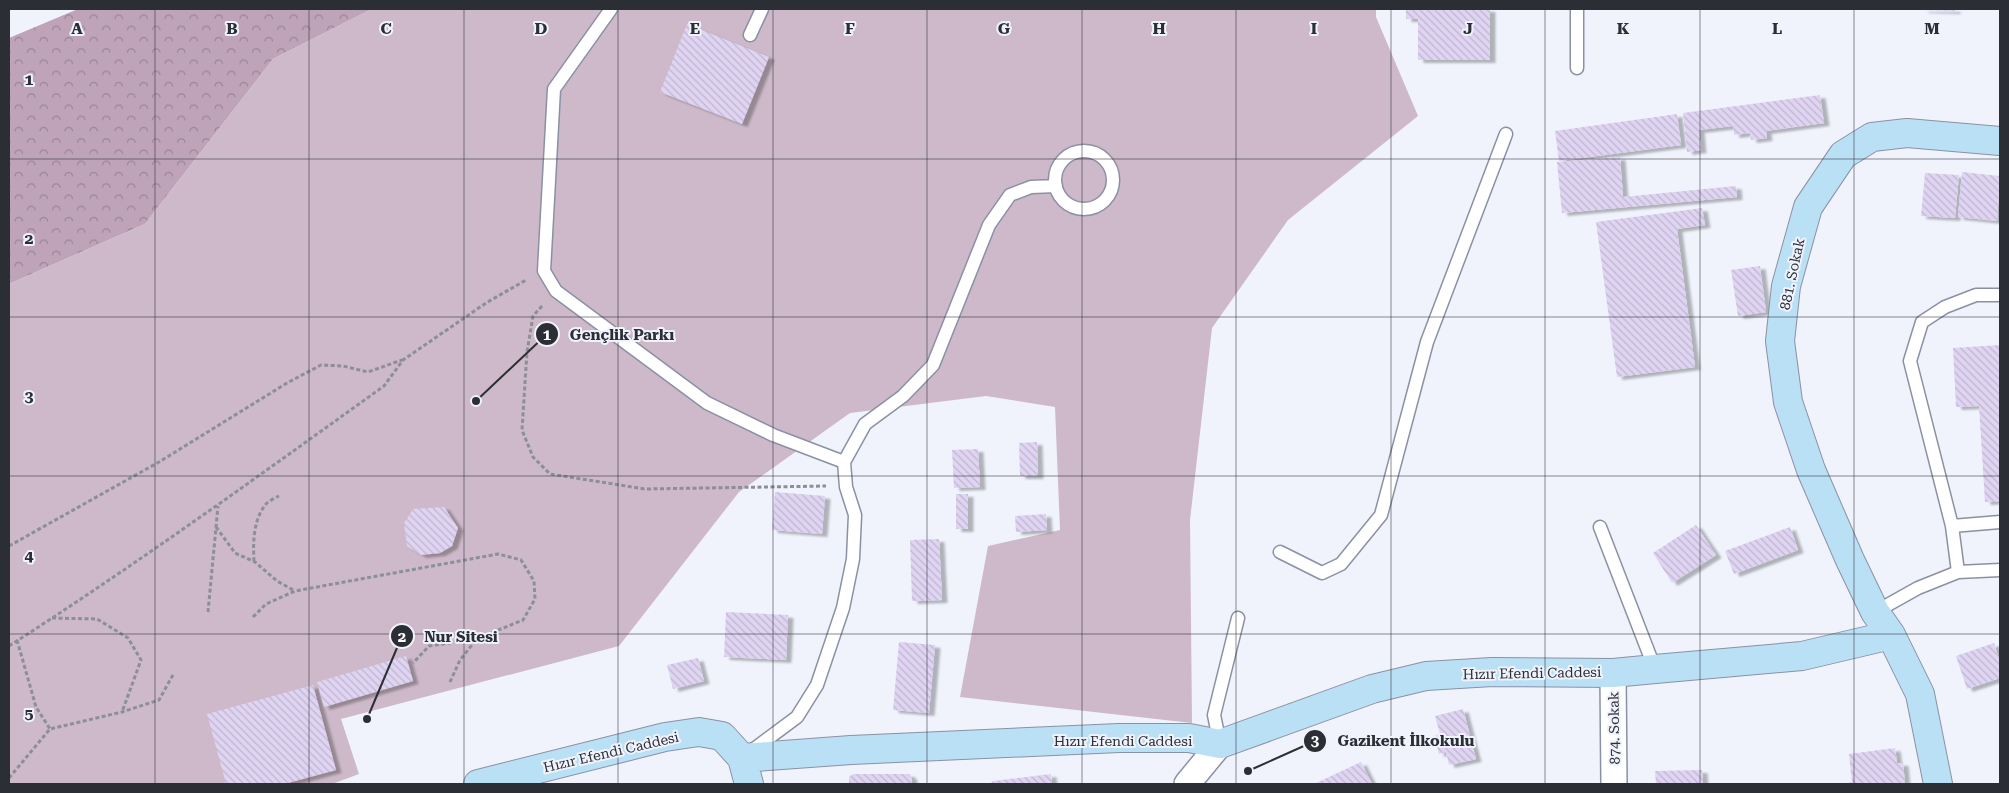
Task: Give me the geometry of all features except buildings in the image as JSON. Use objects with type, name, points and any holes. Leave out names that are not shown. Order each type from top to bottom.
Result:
[{"type":"street","name":"881. Sokak","points":[[1938,784],[1920,694],[1891,635],[1875,612],[1810,470],[1788,402],[1780,341],[1786,286],[1808,207],[1843,155],[1872,136],[1898,134],[2000,142]]},
{"type":"street","name":"Hızır Efendi Caddesi","points":[[478,784],[665,737],[699,732],[722,736],[742,758],[851,750],[1119,738],[1189,738],[1220,744],[1372,689],[1426,676],[1492,672],[1613,673],[1802,656],[1891,635]]},
{"type":"street","name":"874. Sokak","points":[[1613,673],[1614,784]]},
{"type":"street","points":[[1187,784],[1220,744]]},
{"type":"street","points":[[742,758],[749,784]]},
{"type":"lane","points":[[611,9],[554,89],[544,270],[556,291],[707,403],[773,435],[844,462]]},
{"type":"lane","points":[[750,35],[762,9]]},
{"type":"lane","points":[[1577,9],[1577,68]]},
{"type":"lane","points":[[1280,552],[1322,573],[1341,564],[1381,515],[1428,342],[1506,134]]},
{"type":"lane","points":[[1081,151],[1090,151],[1099,155],[1111,168],[1114,177],[1110,195],[1104,202],[1095,208],[1085,210],[1066,203],[1059,196],[1056,186],[1055,176],[1064,158],[1081,151]]},
{"type":"lane","points":[[742,758],[797,717],[817,685],[843,608],[853,559],[855,515],[846,487],[844,462],[865,424],[903,396],[933,365],[989,224],[1010,195],[1031,188],[1056,186]]},
{"type":"lane","points":[[1958,572],[1952,526],[1910,361],[1922,322],[1945,307],[1976,295],[2000,295]]},
{"type":"lane","points":[[1952,526],[2000,522]]},
{"type":"lane","points":[[1600,527],[1655,669]]},
{"type":"lane","points":[[1875,612],[1918,588],[1958,572],[2000,570]]},
{"type":"lane","points":[[1220,744],[1214,715],[1238,618]]},
{"type":"path","points":[[9,546],[159,462],[287,383],[321,366],[343,366],[368,372],[403,360],[486,303],[544,270]]},
{"type":"path","points":[[556,291],[533,316],[526,352],[523,399],[522,430],[533,458],[550,474],[645,489],[802,485],[846,487]]},
{"type":"path","points":[[9,646],[218,505],[384,386],[403,360]]},
{"type":"path","points":[[254,562],[253,544],[257,521],[266,503],[279,496]]},
{"type":"path","points":[[208,612],[218,505]]},
{"type":"path","points":[[216,526],[235,553],[254,562],[277,581],[295,590]]},
{"type":"path","points":[[253,617],[266,604],[295,590],[498,554],[520,560],[534,581],[535,599],[523,620],[476,640],[428,646],[413,663]]},
{"type":"path","points":[[52,618],[97,619],[128,638],[141,660],[122,712]]},
{"type":"path","points":[[17,640],[36,707],[50,729]]},
{"type":"path","points":[[450,682],[460,660],[476,640]]},
{"type":"path","points":[[9,778],[50,729],[122,712],[159,700],[174,673]]},
{"type":"green space","points":[[78,9],[372,9],[273,59],[145,224],[9,284],[9,38]]},
{"type":"shaded area","points":[[372,9],[1376,9],[1376,17],[1418,116],[1288,220],[1212,328],[1190,520],[1192,723],[960,697],[988,546],[1060,530],[1055,407],[986,396],[850,413],[739,492],[619,646],[341,719],[359,774],[332,784],[9,784],[9,284],[145,224],[273,59]]},
{"type":"place","name":"Gençlik Parkı","points":[[476,401]]},
{"type":"place","name":"Nur Sitesi","points":[[367,719]]},
{"type":"place","name":"Gazikent İlkokulu","points":[[1248,771]]}]
